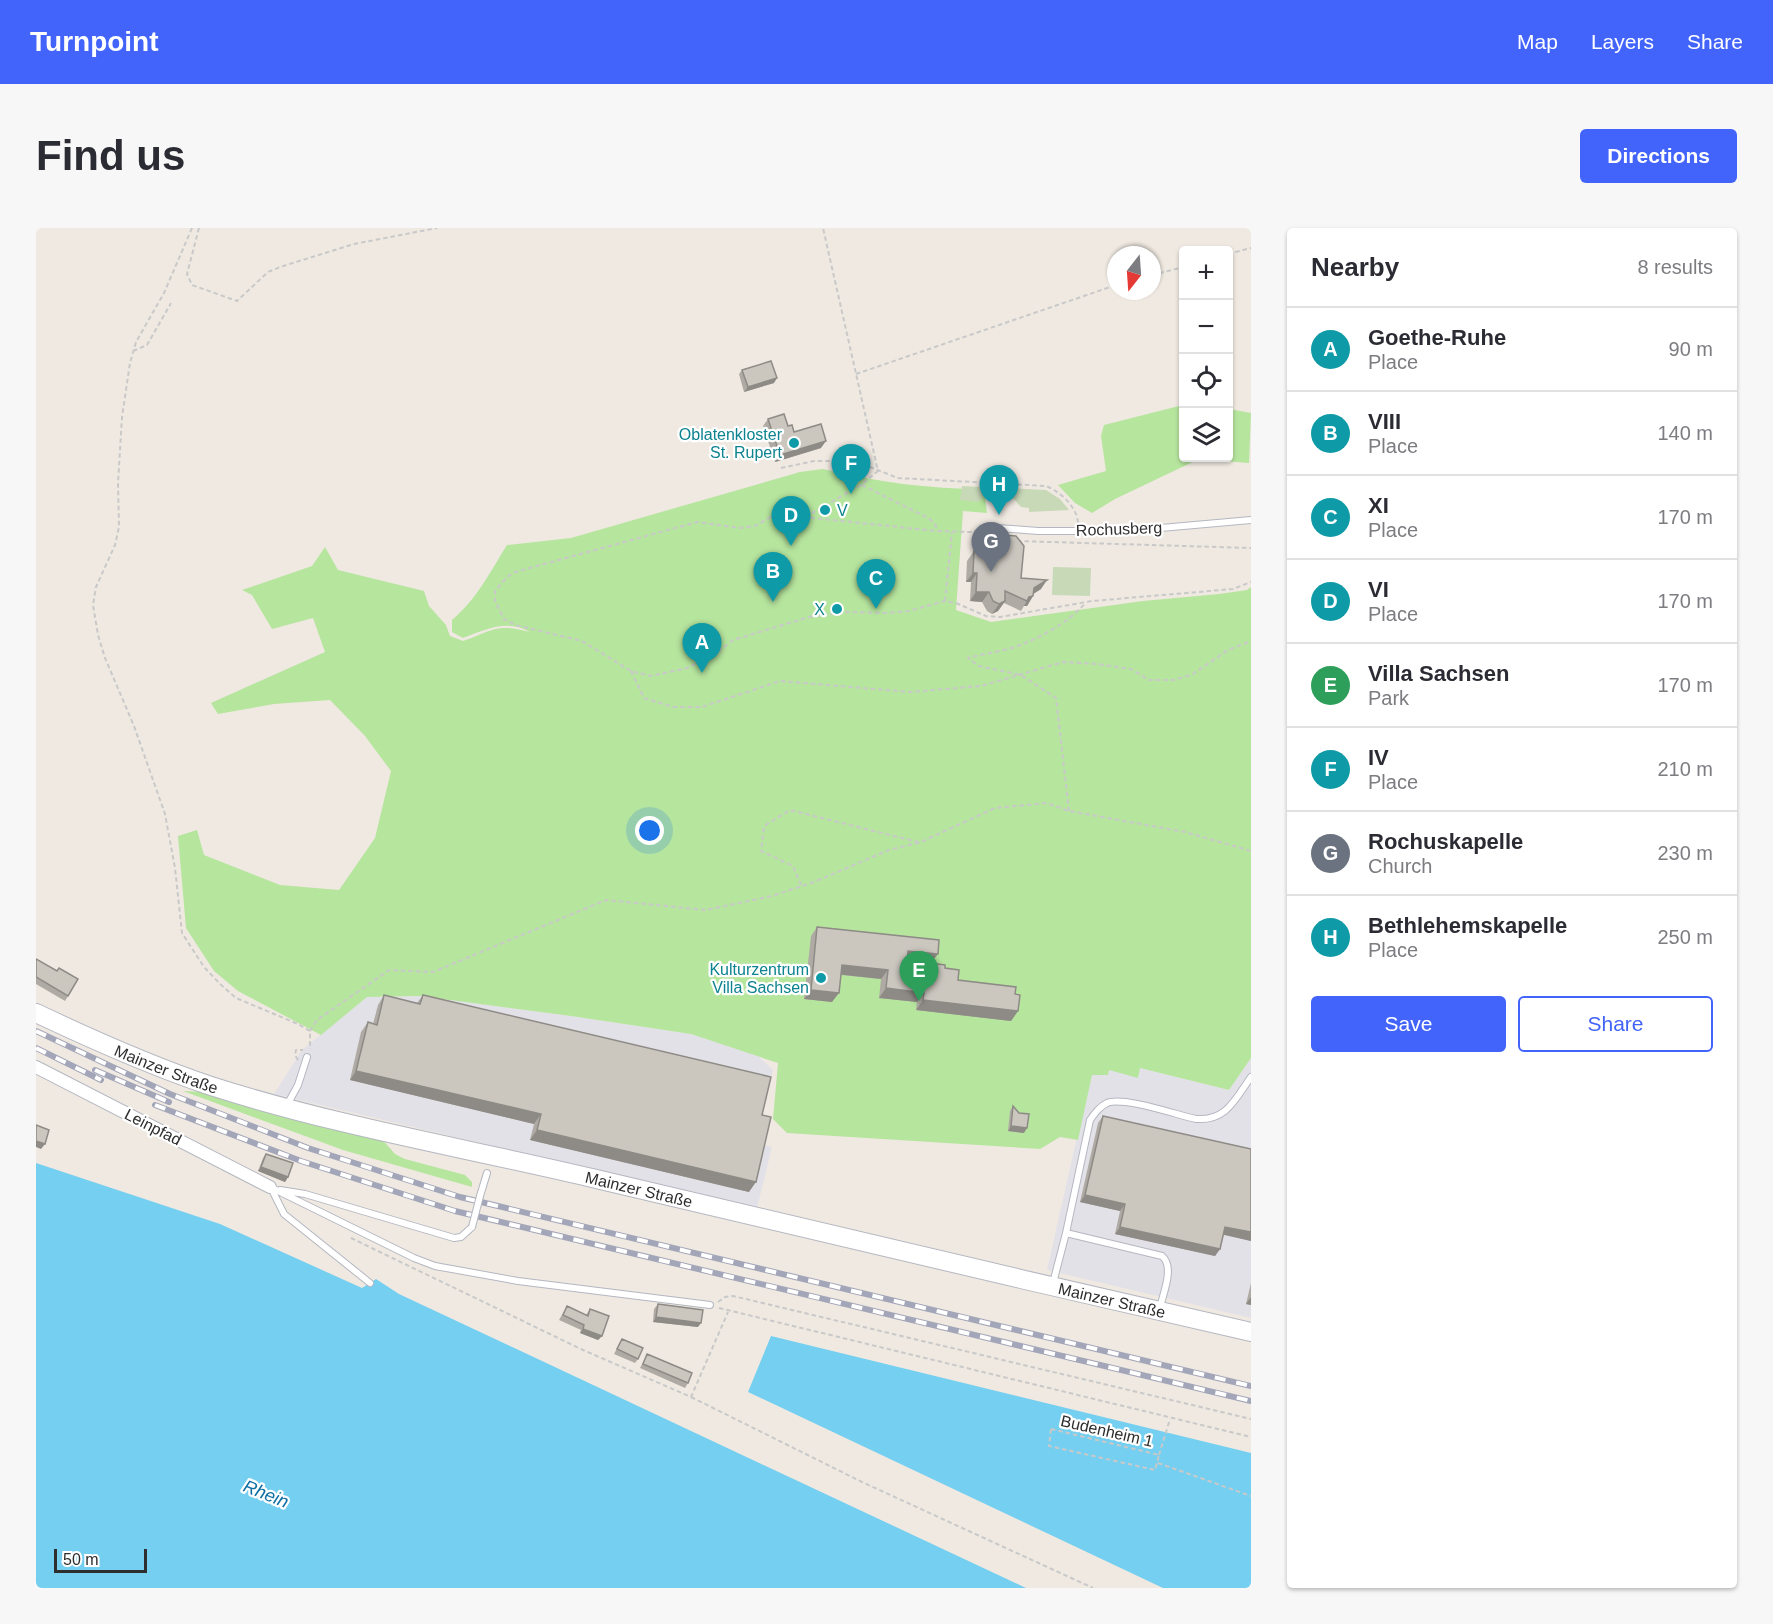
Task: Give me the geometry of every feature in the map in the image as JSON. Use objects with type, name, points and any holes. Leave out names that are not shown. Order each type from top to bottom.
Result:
[{"type":"main road","name":"Mainzer Straße","points":[[36,1013],[174,1073],[286,1107],[401,1136],[588,1177],[1251,1332]]},
{"type":"street","name":"Leinpfad","points":[[36,1067],[270,1187]]},
{"type":"lane","name":"Rochusberg","points":[[986,527],[1127,531],[1251,520]]},
{"type":"lane","points":[[286,1107],[298,1085],[307,1057]]},
{"type":"lane","points":[[1053,1287],[1090,1120],[1096,1112],[1105,1104],[1115,1101],[1208,1120],[1225,1112],[1251,1077]]},
{"type":"lane","points":[[270,1187],[305,1194],[454,1238],[461,1238],[472,1227],[487,1173]]},
{"type":"lane","points":[[270,1187],[284,1214],[370,1283]]},
{"type":"lane","points":[[270,1187],[414,1258],[435,1266],[518,1281],[710,1305]]},
{"type":"lane","points":[[1066,1233],[1162,1256],[1167,1260],[1169,1267],[1159,1311]]},
{"type":"path","points":[[192,228],[164,293],[148,317],[133,351],[122,417],[118,483],[119,527],[115,545],[96,587],[93,605],[105,658],[134,726],[165,814],[175,868],[182,933],[204,967],[236,998],[310,1031]]},
{"type":"path","points":[[199,228],[187,273],[192,285],[237,301],[268,272],[280,267],[354,244],[437,228]]},
{"type":"path","points":[[823,228],[878,471]]},
{"type":"path","points":[[1233,253],[1251,248]]},
{"type":"path","points":[[1161,273],[1179,268]]},
{"type":"path","points":[[856,374],[1107,288]]},
{"type":"path","points":[[133,351],[147,345],[171,303]]},
{"type":"path","points":[[781,468],[827,460],[865,465],[898,478],[1046,486],[1058,493],[1074,508],[1078,516],[1079,531]]},
{"type":"path","points":[[805,518],[861,485],[878,471]]},
{"type":"path","points":[[861,485],[930,519],[936,526],[936,531]]},
{"type":"path","points":[[986,527],[971,532],[952,532],[776,514],[755,526],[740,528],[697,522],[515,572],[507,577],[495,591],[495,601],[504,619],[515,625],[582,641],[631,671],[651,676],[687,668],[718,652],[733,639],[809,617],[847,612],[886,614],[945,601],[956,603],[986,616],[1000,617],[1086,603],[1233,589],[1251,582]]},
{"type":"path","points":[[945,601],[952,532]]},
{"type":"path","points":[[1008,541],[1251,548]]},
{"type":"path","points":[[1069,811],[1056,698],[1021,675],[979,666],[968,658],[1023,644],[1068,620],[1086,603]]},
{"type":"path","points":[[631,671],[644,698],[673,707],[702,707],[780,681],[910,692],[981,686],[1063,662],[1131,669],[1149,680],[1174,680],[1193,674],[1228,650],[1251,641]]},
{"type":"path","points":[[307,1057],[311,1043],[310,1031],[317,1020],[389,970],[434,972],[606,900],[706,910],[772,896],[889,850],[921,842],[995,808],[1047,804],[1069,811],[1185,832],[1251,851]]},
{"type":"path","points":[[802,886],[793,866],[761,850],[764,826],[790,810],[921,842]]},
{"type":"path","points":[[347,1237],[583,1350],[692,1397],[861,1482],[1093,1588]]},
{"type":"path","points":[[710,1305],[734,1296],[1251,1419]]},
{"type":"path","points":[[710,1305],[728,1312],[962,1366],[1170,1419],[1251,1437]]},
{"type":"path","points":[[692,1397],[728,1312]]},
{"type":"path","points":[[1159,1455],[1170,1419]]},
{"type":"path","name":"Budenheim 1","points":[[1052,1429],[1159,1455],[1155,1470],[1049,1446],[1052,1429]]},
{"type":"path","points":[[1157,1463],[1251,1497]]},
{"type":"shaded area","points":[[420,996],[691,1034],[758,1056],[773,1070],[761,1120],[764,1145],[772,1147],[757,1208],[274,1094],[302,1050],[367,997]]},
{"type":"shaded area","points":[[1251,1058],[1251,1318],[1047,1270],[1091,1075],[1108,1075],[1109,1070],[1140,1068],[1229,1090]]},
{"type":"green space","points":[[1179,406],[1179,462],[1193,462],[1115,499],[1092,513],[1075,503],[1058,485],[1106,471],[1101,436],[1104,425]]},
{"type":"green space","points":[[1233,410],[1251,413],[1249,463],[1233,462]]},
{"type":"green space","points":[[823,469],[903,484],[984,489],[987,513],[963,511],[956,610],[991,622],[1143,601],[1219,594],[1247,590],[1251,587],[1251,1058],[1229,1090],[1140,1068],[1138,1078],[1109,1070],[1108,1075],[1092,1075],[1078,1140],[1060,1137],[1040,1149],[787,1133],[773,1119],[778,1063],[691,1034],[420,996],[367,997],[321,1035],[238,991],[214,971],[186,928],[178,836],[197,830],[204,855],[280,885],[339,890],[375,838],[391,771],[365,736],[330,700],[274,704],[218,714],[211,703],[325,652],[313,618],[272,629],[252,595],[242,590],[312,566],[325,547],[338,570],[424,591],[429,606],[446,625],[450,636],[463,641],[502,628],[530,632],[522,628],[505,626],[463,638],[452,632],[452,620],[476,594],[507,545],[571,538],[800,472]]},
{"type":"green space","points":[[962,486],[1046,490],[1060,499],[1069,510],[1029,512],[1029,508],[1021,507],[1013,498],[1003,496],[983,496],[979,502],[960,500]]},
{"type":"green space","points":[[1053,567],[1091,568],[1090,596],[1052,595]]},
{"type":"green space","points":[[183,1091],[202,1092],[380,1137],[395,1154],[405,1159],[465,1175],[472,1182],[472,1187],[343,1150]]},
{"type":"water","name":"Rhein","points":[[36,1163],[220,1224],[362,1288],[376,1279],[399,1294],[1026,1588],[36,1588]]},
{"type":"water","points":[[771,1336],[1251,1453],[1251,1588],[1163,1588],[748,1392]]},
{"type":"building","points":[[771,361],[777,378],[748,387],[742,370]]},
{"type":"building","name":"Oblatenkloster St. Rupert","points":[[784,414],[788,426],[792,425],[794,432],[821,424],[826,441],[780,455],[768,419]]},
{"type":"building","points":[[991,534],[1016,536],[1024,546],[1021,578],[1047,580],[1034,588],[1033,596],[1027,601],[1005,591],[1005,601],[999,604],[993,601],[989,592],[976,592],[977,573],[973,573],[974,551],[990,552]]},
{"type":"building","name":"Kulturzentrum Villa Sachsen","points":[[817,927],[939,940],[938,954],[908,951],[906,972],[929,975],[930,963],[945,965],[945,968],[959,970],[958,980],[1016,987],[1015,994],[1020,995],[1018,1011],[923,1000],[924,993],[886,988],[888,970],[842,965],[839,993],[811,990]]},
{"type":"building","points":[[36,959],[57,971],[59,968],[78,979],[68,996],[36,977]]},
{"type":"building","points":[[384,995],[420,1004],[423,995],[771,1077],[762,1115],[771,1117],[756,1182],[537,1130],[541,1114],[356,1071],[368,1022],[377,1025]]},
{"type":"building","points":[[1013,1106],[1019,1113],[1029,1114],[1027,1128],[1011,1126]]},
{"type":"building","points":[[1103,1116],[1251,1149],[1251,1232],[1225,1227],[1220,1249],[1120,1227],[1125,1204],[1085,1195]]},
{"type":"building","points":[[36,1125],[49,1130],[45,1144],[36,1141]]},
{"type":"building","points":[[266,1154],[293,1163],[288,1177],[261,1167]]},
{"type":"building","points":[[658,1304],[703,1310],[701,1323],[656,1317]]},
{"type":"building","points":[[567,1306],[588,1316],[590,1309],[609,1316],[602,1336],[583,1329],[584,1325],[563,1315]]},
{"type":"building","points":[[622,1339],[643,1348],[638,1359],[617,1349]]},
{"type":"building","points":[[647,1354],[692,1373],[688,1383],[643,1364]]},
{"type":"railway","points":[[36,1031],[170,1094],[308,1148],[460,1197],[1251,1386]]},
{"type":"railway","points":[[36,1048],[101,1080]]},
{"type":"railway","points":[[95,1070],[169,1102]]},
{"type":"railway","points":[[155,1105],[301,1161],[455,1211],[1251,1401]]},
{"type":"place","name":"Oblatenkloster St. Rupert","points":[[794,443]]},
{"type":"place","name":"IV","points":[[851,494]]},
{"type":"place","name":"V","points":[[825,510]]},
{"type":"place","name":"Bethlehemskapelle","points":[[999,515]]},
{"type":"place","name":"VI","points":[[791,546]]},
{"type":"place","name":"Rochuskapelle","points":[[991,572]]},
{"type":"place","name":"VIII","points":[[773,602]]},
{"type":"place","name":"X","points":[[837,609]]},
{"type":"place","name":"XI","points":[[876,609]]},
{"type":"place","name":"Goethe-Ruhe","points":[[702,673]]},
{"type":"place","name":"Kulturzentrum Villa Sachsen","points":[[821,978]]},
{"type":"place","name":"Villa Sachsen","points":[[919,1001]]}]
